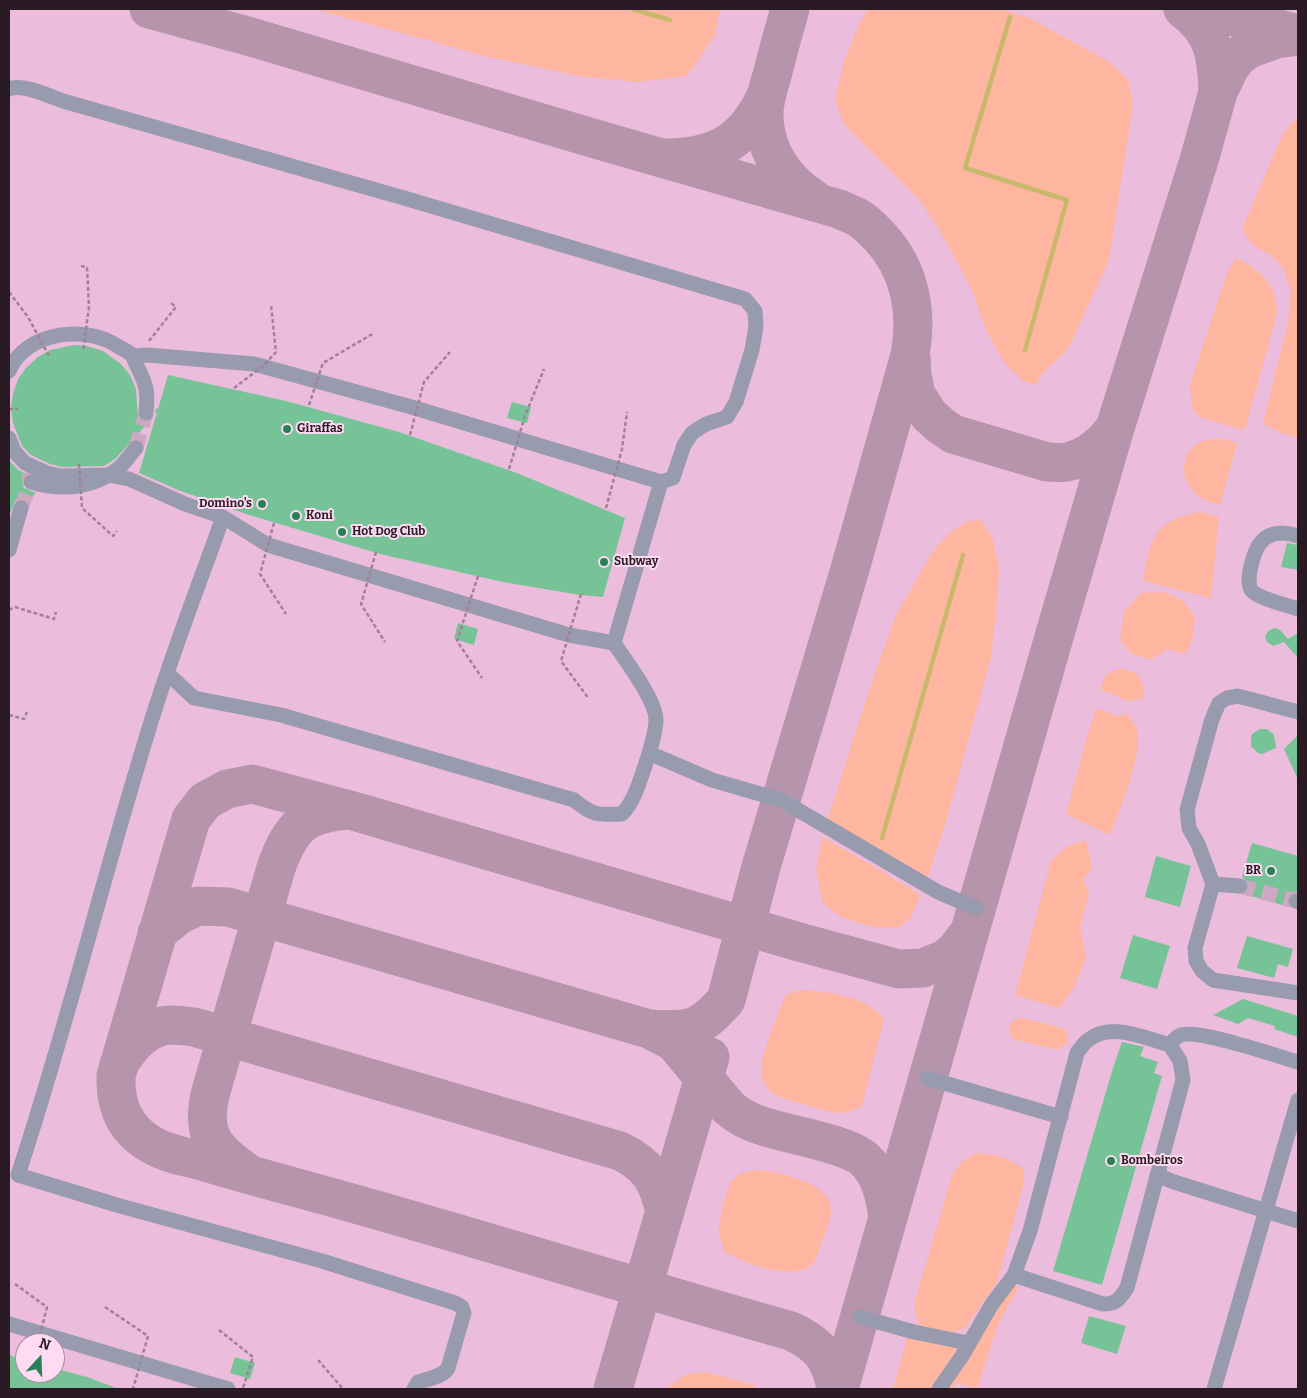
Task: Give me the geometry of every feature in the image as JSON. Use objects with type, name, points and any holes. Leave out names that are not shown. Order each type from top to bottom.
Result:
[{"type":"lane","points":[[9,89],[14,87],[25,88],[63,101],[404,198],[745,299],[754,311],[756,327],[752,350],[736,402],[727,417],[706,424],[692,432],[684,445],[673,478],[661,482],[416,409],[263,366],[175,357],[132,356]]},
{"type":"lane","points":[[9,371],[23,352],[42,341],[63,334],[86,334],[112,342],[132,356],[147,387],[146,413]]},
{"type":"lane","points":[[9,438],[14,451],[25,463]]},
{"type":"lane","points":[[31,482],[45,486],[80,487],[108,475],[122,466],[136,448]]},
{"type":"lane","points":[[9,455],[47,473],[61,476],[108,475],[129,479],[185,504],[223,517],[268,545],[569,635],[614,643],[653,705],[656,719],[649,753],[636,795],[622,814],[600,815],[588,812],[574,800],[378,742],[281,715],[194,698],[167,673]]},
{"type":"lane","points":[[614,643],[661,482]]},
{"type":"lane","points":[[9,550],[12,529],[21,508]]},
{"type":"lane","points":[[223,517],[146,736],[76,984],[14,1174],[120,1206],[322,1261],[455,1303],[462,1307],[464,1313],[448,1368],[441,1375],[418,1382],[414,1389]]},
{"type":"lane","points":[[1298,536],[1290,533],[1276,533],[1262,541],[1257,549],[1248,577],[1250,589],[1256,595],[1298,609]]},
{"type":"lane","points":[[1298,712],[1238,696],[1227,698],[1219,703],[1212,719],[1187,810],[1189,828],[1198,844],[1213,884],[1195,948],[1196,961],[1202,971],[1213,980],[1298,993]]},
{"type":"lane","points":[[649,753],[712,780],[781,800],[938,892],[976,908]]},
{"type":"lane","points":[[1213,884],[1240,886]]},
{"type":"lane","points":[[939,1389],[962,1356],[992,1304],[1014,1275],[1030,1232],[1077,1053],[1087,1041],[1100,1033],[1123,1031],[1170,1045],[1180,1061],[1183,1080],[1127,1288],[1120,1299],[1112,1304],[1102,1304],[1014,1275]]},
{"type":"lane","points":[[1170,1045],[1179,1035],[1205,1036],[1298,1062]]},
{"type":"lane","points":[[927,1078],[1061,1117]]},
{"type":"lane","points":[[1214,1389],[1298,1100]]},
{"type":"lane","points":[[1157,1175],[1298,1221]]},
{"type":"lane","points":[[860,1317],[914,1332],[968,1343]]},
{"type":"lane","points":[[9,1324],[28,1333]]},
{"type":"lane","points":[[65,1344],[140,1363],[228,1389]]},
{"type":"path","points":[[81,266],[87,266],[89,307],[83,351]]},
{"type":"path","points":[[9,292],[28,317],[49,356]]},
{"type":"path","points":[[132,356],[151,339],[176,307],[170,302]]},
{"type":"path","points":[[234,388],[263,366],[276,352],[271,305]]},
{"type":"path","points":[[309,405],[322,363],[374,333]]},
{"type":"path","points":[[410,435],[424,382],[450,352]]},
{"type":"path","points":[[509,469],[525,416],[544,370]]},
{"type":"path","points":[[9,409],[18,409]]},
{"type":"path","points":[[606,508],[622,449],[627,412]]},
{"type":"path","points":[[79,464],[82,508],[113,536],[117,531]]},
{"type":"path","points":[[274,523],[260,574],[286,614]]},
{"type":"path","points":[[376,552],[361,604],[385,642]]},
{"type":"path","points":[[478,576],[457,641],[482,678]]},
{"type":"path","points":[[581,594],[561,661],[589,699]]},
{"type":"path","points":[[9,610],[15,607],[54,619],[56,612]]},
{"type":"path","points":[[9,715],[24,719],[27,712]]},
{"type":"path","points":[[15,1284],[47,1307],[40,1333]]},
{"type":"path","points":[[105,1307],[148,1336],[133,1389]]},
{"type":"path","points":[[219,1330],[253,1357],[242,1389]]},
{"type":"path","points":[[318,1360],[343,1389]]},
{"type":"shaded area","points":[[9,9],[1298,9],[1298,1389],[9,1389]]},
{"type":"shaded area","points":[[314,9],[720,9],[715,35],[687,76],[636,82],[578,76],[488,57]]},
{"type":"shaded area","points":[[868,9],[1004,10],[1027,17],[1111,63],[1128,80],[1133,104],[1109,260],[1068,349],[1041,375],[1036,385],[1023,381],[1009,368],[999,354],[987,332],[971,288],[941,233],[921,202],[844,124],[835,100],[844,61],[859,24]]},
{"type":"shaded area","points":[[1298,119],[1298,438],[1281,433],[1263,424],[1288,321],[1291,290],[1283,268],[1272,256],[1252,245],[1242,229],[1281,138],[1291,123]]},
{"type":"shaded area","points":[[1236,258],[1253,268],[1266,279],[1274,293],[1277,313],[1246,426],[1243,430],[1200,417],[1193,410],[1190,384],[1227,273]]},
{"type":"shaded area","points":[[1223,439],[1237,443],[1220,505],[1201,498],[1194,492],[1188,485],[1184,468],[1185,460],[1195,446],[1205,440]]},
{"type":"shaded area","points":[[1199,512],[1219,517],[1211,598],[1143,581],[1148,554],[1157,534],[1172,521]]},
{"type":"shaded area","points":[[981,520],[993,539],[999,568],[991,657],[945,825],[927,879],[827,821],[873,678],[897,613],[933,551],[953,530],[968,521]]},
{"type":"shaded area","points":[[1164,592],[1182,600],[1195,617],[1193,636],[1186,654],[1167,649],[1151,660],[1132,654],[1120,641],[1124,612],[1141,593]]},
{"type":"shaded area","points":[[1121,668],[1137,674],[1144,687],[1143,699],[1127,701],[1100,689],[1106,675]]},
{"type":"shaded area","points":[[1096,708],[1120,717],[1125,713],[1134,723],[1138,736],[1136,758],[1110,835],[1066,814]]},
{"type":"shaded area","points":[[822,837],[920,895],[910,919],[897,928],[872,927],[841,917],[823,903],[816,871]]},
{"type":"shaded area","points":[[1086,841],[1092,868],[1083,880],[1089,893],[1080,927],[1086,957],[1075,986],[1059,1008],[1015,995],[1051,861],[1066,848],[1075,843]]},
{"type":"shaded area","points":[[799,990],[846,996],[868,1005],[884,1020],[861,1108],[843,1113],[828,1111],[781,1097],[770,1091],[765,1084],[761,1071],[771,1032],[786,995]]},
{"type":"shaded area","points":[[1022,1018],[1067,1031],[1068,1042],[1058,1050],[1012,1039],[1009,1029],[1012,1021]]},
{"type":"shaded area","points":[[977,1153],[1002,1157],[1018,1165],[1023,1169],[1024,1182],[997,1282],[966,1327],[949,1334],[919,1326],[914,1304],[953,1172],[963,1161]]},
{"type":"shaded area","points":[[756,1170],[777,1173],[802,1180],[823,1193],[829,1201],[831,1211],[827,1229],[814,1263],[806,1269],[791,1271],[771,1270],[742,1261],[725,1252],[718,1232],[723,1204],[731,1181],[742,1173]]},
{"type":"shaded area","points":[[1012,1285],[1019,1287],[998,1324],[977,1389],[956,1383],[954,1389],[945,1389]]},
{"type":"shaded area","points":[[908,1335],[958,1348],[930,1389],[893,1389]]},
{"type":"shaded area","points":[[705,1372],[754,1385],[758,1389],[665,1389],[687,1374]]},
{"type":"building","points":[[74,345],[87,346],[103,351],[121,364],[130,375],[136,389],[138,417],[141,421],[149,422],[115,459],[104,466],[62,467],[50,464],[31,455],[22,446],[13,423],[11,408],[13,394],[18,379],[26,368],[38,357],[50,350]]},
{"type":"building","points":[[168,375],[286,401],[399,432],[517,473],[625,518],[603,597],[503,582],[380,554],[246,514],[178,490],[139,473],[157,412],[155,414],[156,408],[158,409]]},
{"type":"building","points":[[512,402],[531,407],[527,423],[507,418]]},
{"type":"building","points":[[9,460],[18,470],[27,474],[22,480],[24,488],[36,493],[27,501],[23,499],[15,501],[9,517]]},
{"type":"building","points":[[1287,543],[1298,545],[1298,570],[1281,567]]},
{"type":"building","points":[[458,623],[478,629],[474,645],[454,639]]},
{"type":"building","points":[[1275,628],[1280,630],[1288,639],[1298,633],[1298,658],[1284,642],[1273,646],[1267,642],[1265,637],[1267,633]]},
{"type":"building","points":[[1260,729],[1267,729],[1274,735],[1276,748],[1262,754],[1258,753],[1251,746],[1252,734]]},
{"type":"building","points":[[1298,735],[1298,780],[1284,749]]},
{"type":"building","name":"BR","points":[[1252,843],[1298,856],[1298,892],[1291,893],[1288,896],[1287,902],[1289,907],[1245,894],[1249,886],[1248,882],[1242,877]]},
{"type":"building","points":[[1156,856],[1191,866],[1180,907],[1145,897]]},
{"type":"building","points":[[1133,935],[1170,946],[1157,989],[1120,978]]},
{"type":"building","points":[[1247,936],[1293,949],[1288,967],[1278,964],[1274,978],[1237,968]]},
{"type":"building","points":[[1243,999],[1298,1016],[1298,1037],[1274,1029],[1275,1026],[1248,1018],[1238,1024],[1213,1015]]},
{"type":"building","name":"Bombeiros","points":[[1122,1042],[1144,1047],[1140,1056],[1158,1062],[1154,1073],[1162,1076],[1102,1285],[1053,1271]]},
{"type":"building","points":[[1089,1316],[1126,1326],[1117,1354],[1081,1343]]},
{"type":"building","points":[[9,1355],[15,1357],[15,1383],[65,1383],[65,1371],[116,1388],[116,1389],[9,1389]]},
{"type":"building","points":[[235,1357],[255,1363],[250,1379],[230,1373]]},
{"type":"waterway","points":[[632,9],[670,20]]},
{"type":"waterway","points":[[1010,17],[965,168],[1067,200],[1025,350]]},
{"type":"waterway","points":[[882,838],[963,555]]},
{"type":"taxiway","points":[[149,9],[251,37],[839,209],[863,221],[880,237],[890,249],[905,277],[912,307],[913,323],[910,355],[850,569],[761,867],[726,1000],[708,1018],[692,1027],[674,1030],[649,1029]]},
{"type":"taxiway","points":[[790,9],[765,100],[765,130],[778,164],[794,184],[814,199]]},
{"type":"taxiway","points":[[1183,9],[1201,26],[1212,46],[1215,56],[1218,92]]},
{"type":"taxiway","points":[[1204,9],[1298,34]]},
{"type":"taxiway","points":[[839,1389],[1115,428],[1200,157],[1218,92],[1230,67],[1239,56],[1249,49],[1277,39],[1298,36]]},
{"type":"taxiway","points":[[668,158],[701,154],[715,150],[728,143],[749,125],[766,96]]},
{"type":"taxiway","points":[[911,358],[916,395],[929,415],[953,434],[1047,462],[1067,462],[1088,454],[1100,445],[1115,428]]},
{"type":"taxiway","points":[[836,1389],[831,1369],[822,1353],[809,1341],[791,1331],[157,1148],[143,1139],[128,1124],[117,1097],[116,1076],[191,819],[205,801],[227,789],[252,784],[357,812],[799,942],[899,969],[923,968],[945,959],[955,951],[968,934]]},
{"type":"taxiway","points":[[248,1173],[226,1156],[212,1139],[207,1119],[211,1091],[276,868],[287,842],[301,824],[310,819],[321,814],[350,810]]},
{"type":"taxiway","points":[[157,933],[179,915],[198,906],[228,907],[649,1029],[674,1042],[728,1107],[750,1122],[835,1145],[847,1149],[864,1159],[878,1179],[884,1194],[888,1218]]},
{"type":"taxiway","points":[[119,1064],[128,1050],[140,1038],[154,1029],[170,1025],[194,1027],[620,1151],[638,1162],[651,1175],[659,1191],[665,1212]]},
{"type":"taxiway","points":[[613,1389],[710,1057]]},
{"type":"tunnel","points":[[136,448],[146,413]]},
{"type":"tunnel","points":[[21,508],[31,482],[25,463]]},
{"type":"tunnel","points":[[1240,886],[1296,901]]},
{"type":"place","name":"Giraffas","points":[[287,429]]},
{"type":"place","name":"Domino's","points":[[262,504]]},
{"type":"place","name":"Koni","points":[[296,516]]},
{"type":"place","name":"Hot Dog Club","points":[[342,532]]},
{"type":"place","name":"Subway","points":[[604,562]]},
{"type":"place","name":"BR","points":[[1271,871]]},
{"type":"place","name":"Bombeiros","points":[[1111,1161]]}]
